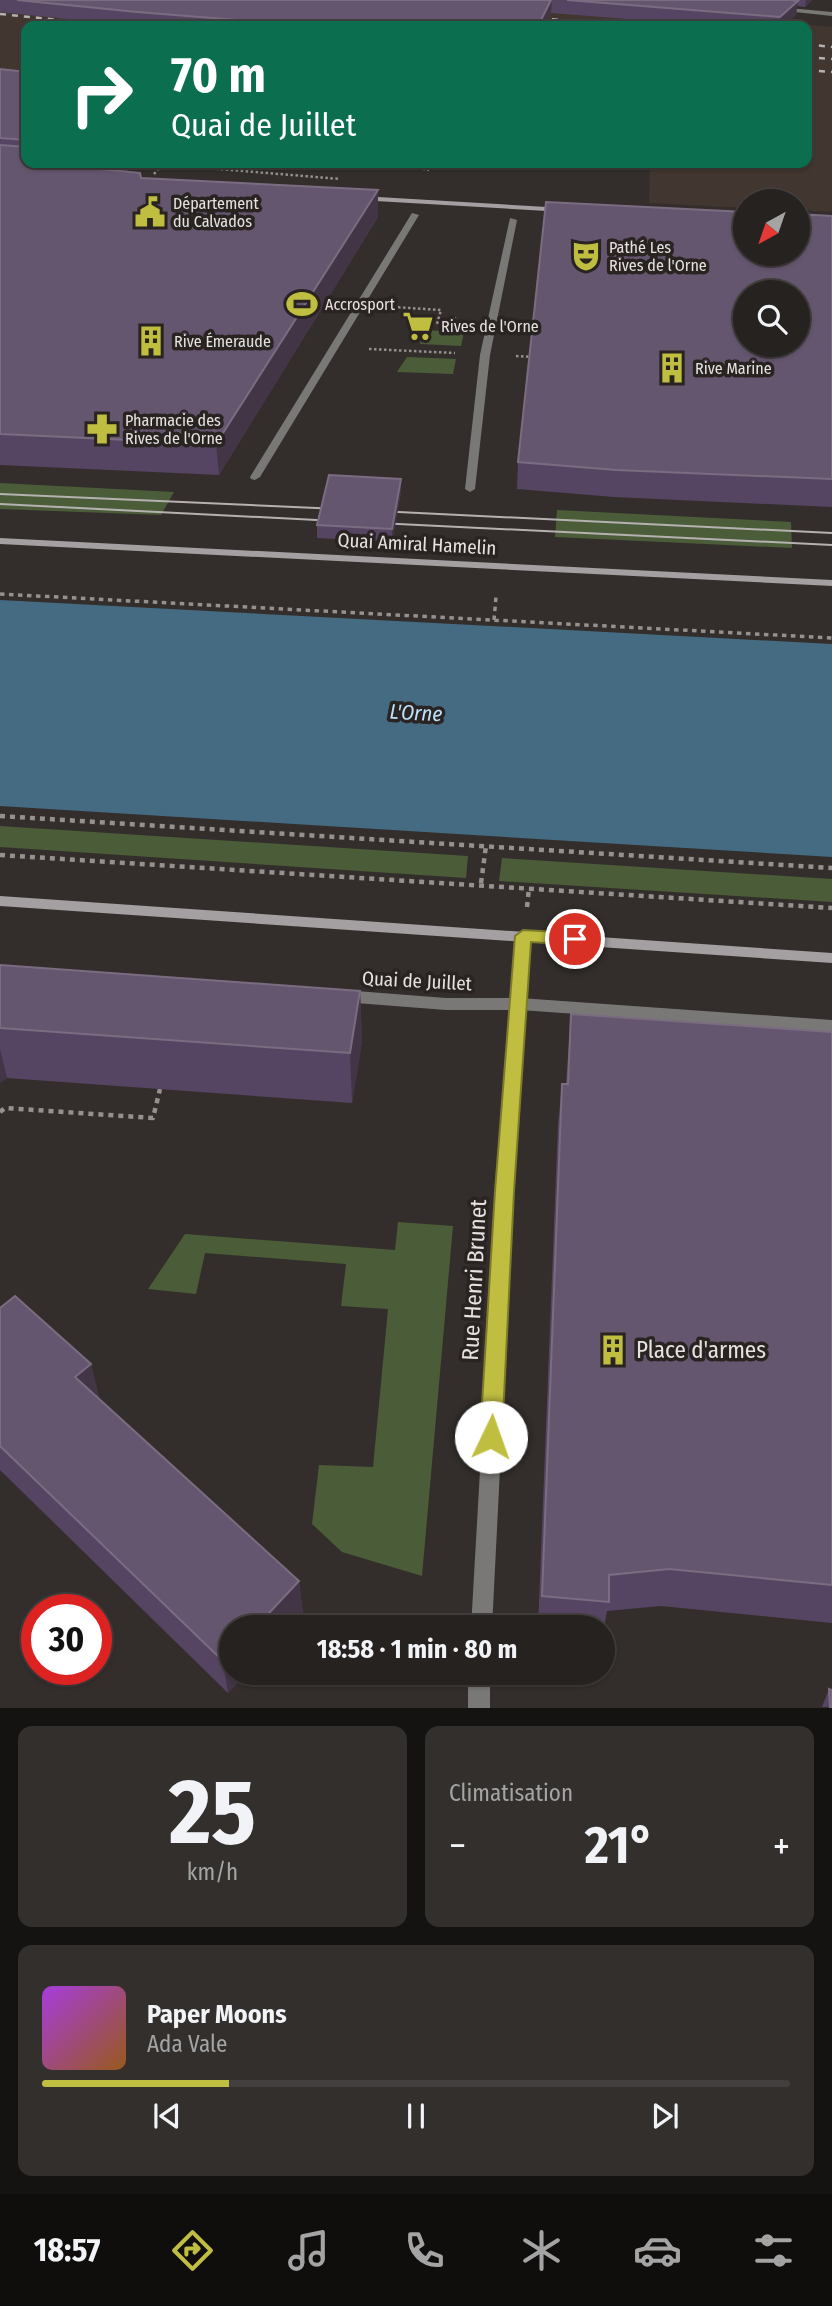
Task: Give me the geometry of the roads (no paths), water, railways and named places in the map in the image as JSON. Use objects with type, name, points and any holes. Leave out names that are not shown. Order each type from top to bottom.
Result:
[{"type":"main road","points":[[348,197],[570,210]]},
{"type":"main road","name":"Quai Amiral Hamelin","points":[[0,541],[832,583]]},
{"type":"main road","points":[[0,901],[832,958]]},
{"type":"street","points":[[774,1],[832,6]]},
{"type":"street","points":[[764,8],[832,14]]},
{"type":"street","points":[[255,477],[415,215]]},
{"type":"street","points":[[470,489],[485,355],[513,220]]},
{"type":"street","name":"Rue Henri Brunet","points":[[482,1615],[505,1191],[523,936]]},
{"type":"street","name":"Quai de Juillet","points":[[321,995],[446,1004],[520,1004],[832,1027]]},
{"type":"street","points":[[479,1685],[479,1707]]},
{"type":"water","name":"L'Orne","points":[[0,600],[832,644],[832,857],[0,806]]},
{"type":"tram line","points":[[0,494],[339,509]]},
{"type":"tram line","points":[[0,504],[336,521]]},
{"type":"tram line","points":[[378,511],[832,533]]},
{"type":"tram line","points":[[378,523],[832,545]]},
{"type":"railway","points":[[0,14],[69,21]]},
{"type":"railway","points":[[528,17],[570,21]]},
{"type":"railway","points":[[812,45],[832,47]]},
{"type":"railway","points":[[812,57],[832,59]]},
{"type":"railway","points":[[812,70],[832,72]]},
{"type":"place","name":"Département du Calvados","points":[[150,212]]},
{"type":"place","name":"Pathé Les Rives de l'Orne","points":[[586,256]]},
{"type":"place","name":"Accrosport","points":[[302,304]]},
{"type":"place","name":"Rives de l'Orne","points":[[418,326]]},
{"type":"place","name":"Rive Émeraude","points":[[151,341]]},
{"type":"place","name":"Rive Marine","points":[[672,368]]},
{"type":"place","name":"Pharmacie des Rives de l'Orne","points":[[102,429]]},
{"type":"place","name":"Place d'armes","points":[[613,1350]]}]
